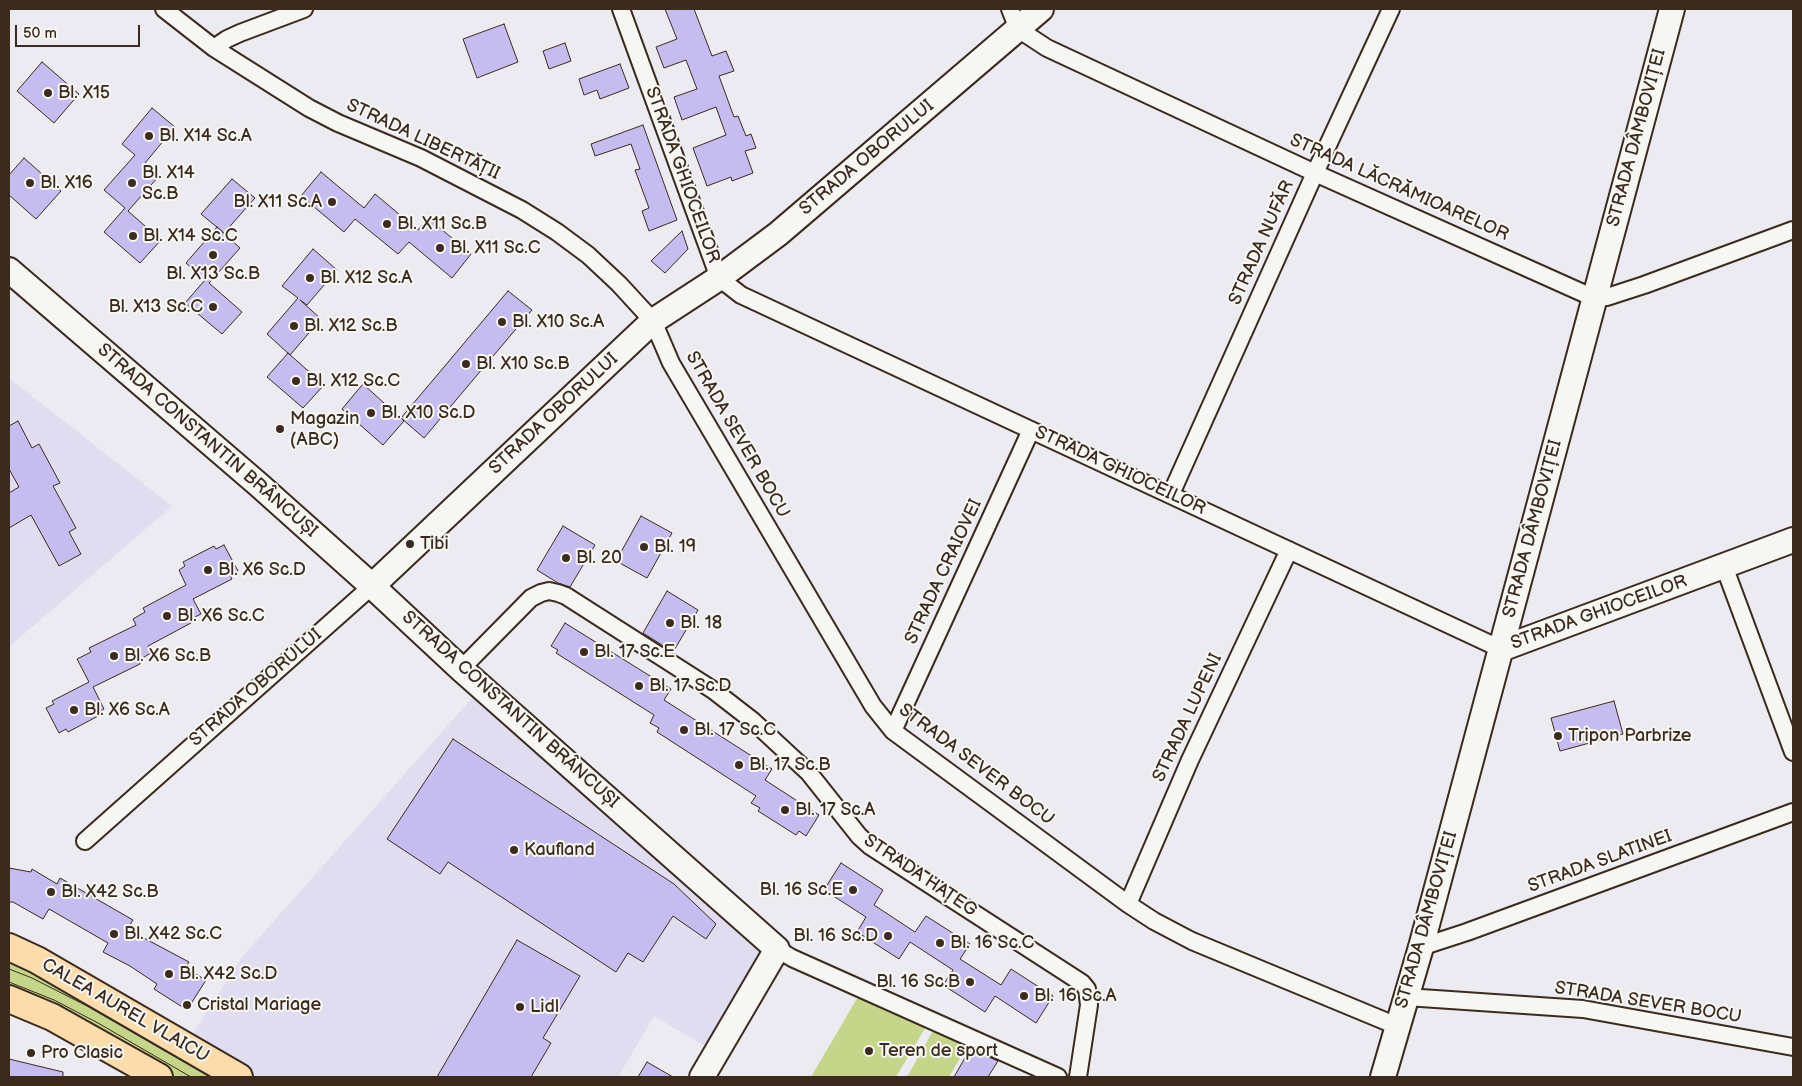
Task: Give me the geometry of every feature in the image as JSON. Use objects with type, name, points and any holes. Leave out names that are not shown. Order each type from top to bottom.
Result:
[{"type":"main road","name":"CALEA AUREL VLAICU","points":[[9,947],[37,960],[239,1077]]},
{"type":"main road","points":[[9,999],[52,1017],[159,1077]]},
{"type":"street","name":"STRADA LIBERTĂȚII","points":[[164,9],[214,48],[309,108],[338,123],[421,158],[479,187],[543,223],[588,255],[619,284],[652,322]]},
{"type":"street","points":[[214,48],[226,39],[304,9]]},
{"type":"street","name":"STRADA GHIOCEILOR","points":[[621,9],[719,278],[741,295],[1501,649],[1793,540]]},
{"type":"street","name":"STRADA OBORULUI","points":[[85,841],[372,586],[652,322],[719,278],[778,234],[1014,19],[1042,9]]},
{"type":"street","name":"STRADA NUFĂR","points":[[1171,494],[1391,9]]},
{"type":"street","name":"STRADA DÂMBOVIȚEI","points":[[1383,1077],[1421,947],[1672,9]]},
{"type":"street","name":"STRADA LĂCRĂMIOARELOR","points":[[1014,19],[1047,48],[1315,173],[1594,298]]},
{"type":"street","points":[[1594,298],[1607,297],[1644,285],[1793,230]]},
{"type":"street","name":"STRADA CONSTANTIN BRÂNCUȘI","points":[[9,270],[252,479],[777,949],[792,958],[1058,1077]]},
{"type":"street","name":"STRADA SEVER BOCU","points":[[652,322],[675,370],[873,706],[893,731],[1128,904],[1154,921],[1192,941],[1397,1026]]},
{"type":"street","name":"STRADA CRAIOVEI","points":[[893,731],[1031,430]]},
{"type":"street","name":"STRADA LUPENI","points":[[1128,904],[1190,760],[1289,550]]},
{"type":"street","points":[[1724,566],[1793,752]]},
{"type":"street","name":"STRADA HAȚEG","points":[[462,669],[531,598],[541,593],[549,592],[566,596],[713,690],[753,721],[809,773],[870,846],[1082,983],[1087,989],[1089,1005],[1078,1077]]},
{"type":"street","name":"STRADA SLATINEI","points":[[1421,947],[1467,932],[1793,812]]},
{"type":"street","points":[[702,1077],[777,949]]},
{"type":"street","name":"STRADA SEVER BOCU","points":[[1406,997],[1583,1009],[1793,1047]]},
{"type":"shaded area","points":[[9,378],[172,506],[9,647]]},
{"type":"shaded area","points":[[473,697],[765,955],[710,1049],[654,1016],[618,1077],[240,1077],[185,1046],[242,957]]},
{"type":"green space","points":[[9,960],[75,995],[214,1077],[176,1077],[79,1021],[9,988]]},
{"type":"green space","name":"Teren de sport","points":[[859,995],[927,1025],[896,1077],[811,1077]]},
{"type":"green space","points":[[934,1029],[969,1043],[949,1077],[907,1077]]},
{"type":"building","points":[[665,9],[694,9],[712,56],[726,51],[734,71],[719,76],[734,117],[738,116],[746,136],[751,134],[756,148],[745,151],[753,173],[732,181],[731,177],[707,186],[693,148],[726,135],[716,107],[682,120],[674,97],[697,89],[686,60],[664,68],[656,47],[677,39]]},
{"type":"building","points":[[504,24],[518,62],[477,78],[463,39]]},
{"type":"building","points":[[565,43],[571,61],[549,69],[543,51]]},
{"type":"building","name":"Bl. X15","points":[[42,62],[79,94],[54,123],[17,91]]},
{"type":"building","points":[[620,64],[629,88],[600,99],[597,90],[584,95],[579,79]]},
{"type":"building","points":[[152,108],[175,127],[145,163],[159,176],[128,211],[161,240],[140,263],[104,232],[125,208],[104,190],[135,155],[122,144]]},
{"type":"building","points":[[643,125],[677,220],[649,231],[642,211],[649,208],[635,170],[640,169],[631,144],[595,156],[591,144]]},
{"type":"building","name":"Bl. X16","points":[[24,158],[61,191],[36,219],[9,195],[9,175]]},
{"type":"building","points":[[321,172],[364,208],[375,194],[418,230],[428,218],[471,254],[452,278],[409,242],[398,254],[355,219],[344,232],[301,196]]},
{"type":"building","points":[[232,179],[255,198],[224,233],[201,214]]},
{"type":"building","points":[[217,227],[240,248],[209,283],[242,312],[222,334],[185,303],[205,280],[186,263]]},
{"type":"building","points":[[682,231],[688,249],[665,273],[651,261]]},
{"type":"building","points":[[313,249],[337,270],[307,305],[300,300],[321,319],[290,355],[267,334],[298,298],[282,286]]},
{"type":"building","points":[[508,291],[532,310],[424,438],[401,418]]},
{"type":"building","name":"Bl. X12 Sc.C","points":[[288,353],[324,385],[303,408],[267,377]]},
{"type":"building","name":"Bl. X10 Sc.D","points":[[363,384],[404,421],[383,445],[342,409]]},
{"type":"building","points":[[18,421],[32,448],[39,444],[60,483],[53,486],[76,528],[69,532],[81,554],[59,566],[31,515],[9,528],[9,493],[19,487],[9,469],[9,426]]},
{"type":"building","name":"Bl. 19","points":[[641,516],[672,533],[647,578],[616,561]]},
{"type":"building","name":"Bl. 20","points":[[563,526],[595,545],[570,587],[558,583],[537,570]]},
{"type":"building","points":[[224,545],[238,571],[230,575],[232,579],[193,599],[201,614],[189,620],[191,623],[148,646],[151,653],[139,660],[140,664],[93,687],[104,709],[98,712],[100,715],[68,732],[66,729],[59,733],[46,708],[54,704],[52,701],[89,682],[77,659],[91,652],[89,648],[136,625],[133,619],[145,612],[143,608],[186,585],[179,570],[185,566],[183,562],[214,546],[216,549]]},
{"type":"building","name":"Bl. 18","points":[[667,591],[698,610],[673,652],[643,633]]},
{"type":"building","points":[[565,623],[671,689],[664,700],[772,769],[765,780],[819,815],[806,836],[799,831],[796,835],[758,811],[760,808],[751,803],[756,796],[657,732],[659,728],[650,723],[654,715],[556,653],[558,650],[551,646]]},
{"type":"building","points":[[1614,701],[1623,734],[1560,751],[1551,718]]},
{"type":"building","name":"Kaufland","points":[[453,739],[674,884],[716,924],[706,939],[673,916],[643,962],[628,953],[616,972],[448,862],[440,874],[387,839]]},
{"type":"building","points":[[841,863],[883,890],[874,905],[915,932],[926,916],[970,944],[960,959],[1001,985],[1011,969],[1053,996],[1036,1023],[995,996],[985,1012],[943,985],[953,970],[910,942],[899,959],[857,932],[866,917],[824,890]]},
{"type":"building","points":[[9,868],[31,872],[32,869],[57,884],[60,878],[133,920],[127,929],[189,962],[185,968],[206,980],[187,1010],[154,989],[157,984],[130,966],[103,952],[108,943],[49,909],[43,919],[13,902],[9,902]]},
{"type":"building","name":"Lidl","points":[[517,940],[580,976],[543,1038],[551,1043],[531,1077],[437,1077]]},
{"type":"building","points":[[970,1049],[998,1061],[988,1077],[954,1077]]},
{"type":"building","points":[[9,1059],[63,1072],[63,1077],[9,1077]]},
{"type":"building","points":[[647,1062],[673,1077],[638,1077]]},
{"type":"tram line","points":[[9,969],[32,978],[87,1006],[210,1077]]},
{"type":"tram line","points":[[9,982],[54,1000],[98,1023],[191,1077]]},
{"type":"place","name":"Bl. X15","points":[[48,93]]},
{"type":"place","name":"Bl. X14 Sc.A","points":[[149,136]]},
{"type":"place","name":"Bl. X16","points":[[30,183]]},
{"type":"place","name":"Bl. X14 Sc.B","points":[[132,183]]},
{"type":"place","name":"Bl. X11 Sc.A","points":[[332,202]]},
{"type":"place","name":"Bl. X11 Sc.B","points":[[387,224]]},
{"type":"place","name":"Bl. X14 Sc.C","points":[[133,236]]},
{"type":"place","name":"Bl. X11 Sc.C","points":[[440,248]]},
{"type":"place","name":"Bl. X13 Sc.B","points":[[213,255]]},
{"type":"place","name":"Bl. X12 Sc.A","points":[[310,278]]},
{"type":"place","name":"Bl. X13 Sc.C","points":[[213,307]]},
{"type":"place","name":"Bl. X10 Sc.A","points":[[502,322]]},
{"type":"place","name":"Bl. X12 Sc.B","points":[[294,326]]},
{"type":"place","name":"Bl. X10 Sc.B","points":[[466,364]]},
{"type":"place","name":"Bl. X12 Sc.C","points":[[296,381]]},
{"type":"place","name":"Bl. X10 Sc.D","points":[[371,413]]},
{"type":"place","name":"Magazin (ABC)","points":[[280,429]]},
{"type":"place","name":"Tibi","points":[[410,544]]},
{"type":"place","name":"Bl. 19","points":[[644,547]]},
{"type":"place","name":"Bl. 20","points":[[566,558]]},
{"type":"place","name":"Bl. X6 Sc.D","points":[[208,570]]},
{"type":"place","name":"Bl. X6 Sc.C","points":[[167,616]]},
{"type":"place","name":"Bl. 18","points":[[670,623]]},
{"type":"place","name":"Bl. 17 Sc.E","points":[[584,652]]},
{"type":"place","name":"Bl. X6 Sc.B","points":[[114,656]]},
{"type":"place","name":"Bl. 17 Sc.D","points":[[639,686]]},
{"type":"place","name":"Bl. X6 Sc.A","points":[[74,710]]},
{"type":"place","name":"Bl. 17 Sc.C","points":[[684,730]]},
{"type":"place","name":"Tripon Parbrize","points":[[1558,736]]},
{"type":"place","name":"Bl. 17 Sc.B","points":[[739,765]]},
{"type":"place","name":"Bl. 17 Sc.A","points":[[785,810]]},
{"type":"place","name":"Kaufland","points":[[514,850]]},
{"type":"place","name":"Bl. 16 Sc.E","points":[[853,890]]},
{"type":"place","name":"Bl. X42 Sc.B","points":[[51,892]]},
{"type":"place","name":"Bl. X42 Sc.C","points":[[114,934]]},
{"type":"place","name":"Bl. 16 Sc.D","points":[[888,936]]},
{"type":"place","name":"Bl. 16 Sc.C","points":[[940,943]]},
{"type":"place","name":"Bl. X42 Sc.D","points":[[169,974]]},
{"type":"place","name":"Bl. 16 Sc.B","points":[[970,982]]},
{"type":"place","name":"Bl. 16 Sc.A","points":[[1024,996]]},
{"type":"place","name":"Cristal Mariage","points":[[187,1005]]},
{"type":"place","name":"Lidl","points":[[520,1007]]},
{"type":"place","name":"Teren de sport","points":[[869,1051]]},
{"type":"place","name":"Pro Clasic","points":[[31,1053]]}]
